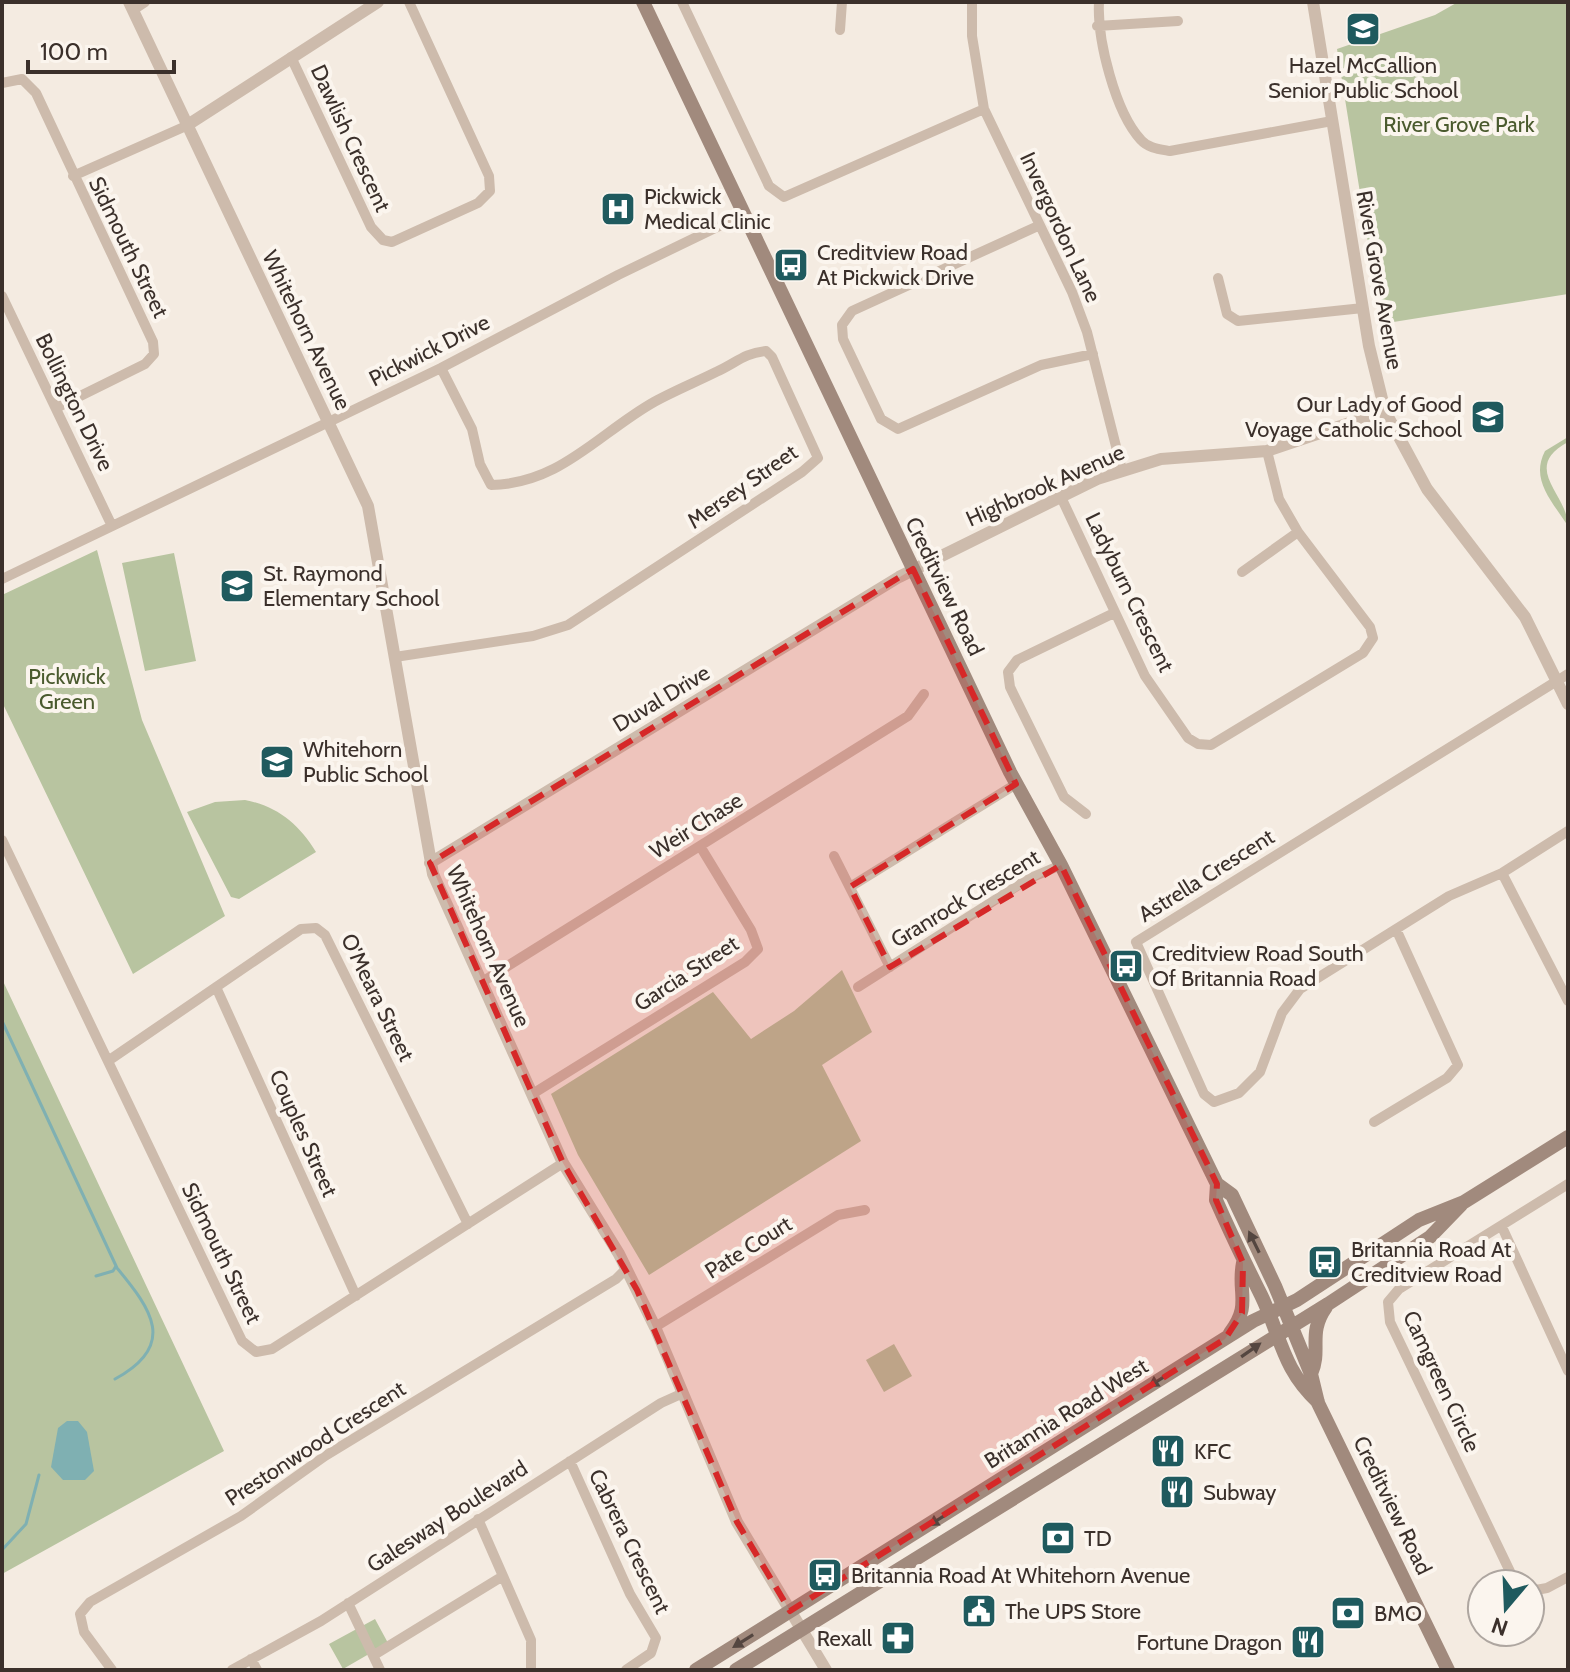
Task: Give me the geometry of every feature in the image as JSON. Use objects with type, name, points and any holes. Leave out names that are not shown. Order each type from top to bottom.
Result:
[{"type":"main road","name":"Creditview Road","points":[[643,2],[1016,784],[1061,865],[1217,1184],[1232,1195],[1311,1374],[1318,1403],[1448,1670]]},
{"type":"main road","name":"Britannia Road West","points":[[696,1670],[1419,1220],[1464,1202],[1568,1137]]},
{"type":"main road","name":"Creditview Road","points":[[1217,1184],[1216,1200],[1275,1335],[1299,1385],[1318,1403]]},
{"type":"main road","name":"Britannia Road West","points":[[736,1670],[1328,1304],[1430,1237],[1464,1202]]},
{"type":"main road","points":[[1225,1339],[1244,1308],[1245,1292],[1240,1277],[1243,1263]]},
{"type":"main road","points":[[1311,1374],[1318,1359],[1314,1330],[1328,1304]]},
{"type":"street","points":[[131,6],[145,2]]},
{"type":"street","points":[[73,176],[186,126],[378,2]]},
{"type":"street","name":"Dawlish Crescent","points":[[291,57],[371,227],[383,240],[392,242],[478,203],[490,191],[489,176],[409,2]]},
{"type":"street","points":[[682,2],[769,186],[784,197],[984,109]]},
{"type":"street","points":[[840,30],[842,2]]},
{"type":"street","name":"Invergordon Lane","points":[[972,2],[972,36],[984,109],[1072,292],[1093,354],[1122,470]]},
{"type":"street","points":[[1099,2],[1097,26],[1115,89],[1139,138],[1154,148],[1170,151],[1332,121]]},
{"type":"street","name":"River Grove Avenue","points":[[1313,2],[1363,308],[1385,411],[1427,489],[1525,617],[1562,677],[1568,704]]},
{"type":"street","name":"Whitehorn Avenue","points":[[131,6],[368,506],[430,863],[563,1163],[626,1269],[655,1327],[737,1522],[826,1670]]},
{"type":"street","points":[[1097,26],[1178,21]]},
{"type":"street","name":"Sidmouth Street","points":[[2,83],[12,78],[31,84],[153,342],[154,354],[145,364],[56,408]]},
{"type":"street","name":"Pickwick Drive","points":[[2,579],[441,368],[742,215]]},
{"type":"street","points":[[1038,226],[852,311],[842,325],[843,339],[881,419],[898,429],[1041,365],[1093,354]]},
{"type":"street","points":[[1218,278],[1227,314],[1238,321],[1363,308]]},
{"type":"street","name":"Bollington Drive","points":[[2,296],[112,526]]},
{"type":"street","name":"Mersey Street","points":[[395,657],[533,636],[568,625],[789,481],[818,458],[772,357],[766,351],[747,353],[734,364],[653,402],[576,458],[541,477],[510,485],[491,485],[480,464],[472,429],[441,368]]},
{"type":"street","name":"Highbrook Avenue","points":[[913,569],[1122,470],[1161,459],[1267,451],[1385,411]]},
{"type":"street","name":"Ladyburn Crescent","points":[[1061,497],[1145,676],[1188,738],[1204,745],[1219,742],[1369,647],[1373,638],[1370,627],[1298,532],[1279,499],[1267,451]]},
{"type":"street","points":[[1242,572],[1298,532]]},
{"type":"street","name":"Duval Drive","points":[[430,863],[913,569]]},
{"type":"street","points":[[1086,814],[1064,797],[1010,687],[1008,672],[1017,660],[1114,613]]},
{"type":"street","name":"Astrella Crescent","points":[[1562,677],[1136,942],[1204,1094],[1214,1102],[1221,1101],[1239,1093],[1260,1072],[1288,1000],[1300,989],[1449,896],[1502,873],[1568,831]]},
{"type":"street","name":"Weir Chase","points":[[482,982],[908,716],[924,694]]},
{"type":"street","points":[[850,887],[1016,784]]},
{"type":"street","name":"Sidmouth Street","points":[[2,840],[242,1341],[256,1352],[272,1349],[563,1163]]},
{"type":"street","name":"Garcia Street","points":[[534,1093],[745,962],[758,949],[751,930],[700,846]]},
{"type":"street","name":"Granrock Crescent","points":[[834,856],[890,967]]},
{"type":"street","name":"Granrock Crescent","points":[[858,987],[1028,879],[1061,865]]},
{"type":"street","points":[[1502,873],[1568,1001]]},
{"type":"street","name":"O'Meara Street","points":[[108,1061],[301,929],[316,928],[325,935],[468,1224]]},
{"type":"street","points":[[1374,1122],[1447,1078],[1458,1065],[1396,929]]},
{"type":"street","name":"Couples Street","points":[[216,987],[356,1296]]},
{"type":"street","name":"Camgreen Circle","points":[[1508,1568],[1390,1322],[1387,1307],[1390,1297],[1399,1289],[1568,1184]]},
{"type":"street","name":"Pate Court","points":[[655,1327],[838,1215],[865,1210]]},
{"type":"street","points":[[1502,1227],[1568,1371]]},
{"type":"street","name":"Prestonwood Crescent","points":[[112,1670],[84,1632],[80,1614],[90,1602],[241,1516],[325,1456],[616,1279],[626,1269]]},
{"type":"street","name":"Galesway Boulevard","points":[[232,1670],[348,1603],[681,1394]]},
{"type":"street","name":"Cabrera Crescent","points":[[570,1461],[630,1594],[656,1638],[651,1653],[626,1670]]},
{"type":"street","points":[[478,1519],[531,1640],[531,1670]]},
{"type":"street","points":[[374,1655],[503,1576]]},
{"type":"street","points":[[1546,1588],[1568,1577]]},
{"type":"street","points":[[348,1603],[380,1670]]},
{"type":"street","points":[[251,1659],[257,1670]]},
{"type":"highlighted area","points":[[913,569],[1016,784],[850,887],[890,967],[1061,865],[1217,1184],[1216,1200],[1243,1263],[1242,1313],[1225,1339],[790,1611],[737,1522],[637,1290],[563,1163],[430,863]]},
{"type":"green space","name":"River Grove Park","points":[[1458,2],[1568,2],[1568,294],[1381,324],[1337,49],[1435,15]]},
{"type":"green space","points":[[1568,437],[1568,442],[1554,452],[1548,462],[1547,472],[1566,514],[1568,526],[1545,490],[1540,471],[1545,451]]},
{"type":"green space","name":"Pickwick Green","points":[[97,550],[142,720],[225,916],[133,974],[2,702],[2,595]]},
{"type":"green space","points":[[174,553],[196,661],[145,671],[122,563]]},
{"type":"green space","points":[[245,800],[267,807],[286,818],[316,852],[239,899],[231,897],[187,812],[215,802]]},
{"type":"green space","points":[[842,970],[872,1032],[822,1065],[861,1141],[649,1275],[578,1155],[551,1094],[713,992],[751,1039],[794,1011]]},
{"type":"green space","points":[[2,979],[224,1451],[2,1574]]},
{"type":"green space","points":[[894,1344],[912,1376],[884,1392],[866,1360]]},
{"type":"green space","points":[[375,1619],[388,1643],[343,1669],[329,1644]]},
{"type":"water","points":[[67,1421],[78,1421],[87,1432],[94,1471],[85,1480],[63,1480],[51,1467],[58,1428]]},
{"type":"waterway","points":[[2,1021],[117,1268],[148,1312],[152,1340],[147,1353],[135,1366],[115,1379]]},
{"type":"waterway","points":[[96,1276],[113,1271],[116,1266]]},
{"type":"waterway","points":[[2,1550],[26,1524],[39,1475]]},
{"type":"place","name":"Hazel McCallion Senior Public School","points":[[1363,29]]},
{"type":"place","name":"Pickwick Medical Clinic","points":[[618,209]]},
{"type":"place","name":"Creditview Road At Pickwick Drive","points":[[791,265]]},
{"type":"place","name":"Our Lady of Good Voyage Catholic School","points":[[1488,417]]},
{"type":"place","name":"St. Raymond Elementary School","points":[[237,586]]},
{"type":"place","name":"Whitehorn Public School","points":[[277,762]]},
{"type":"place","name":"Creditview Road South Of Britannia Road","points":[[1126,966]]},
{"type":"place","name":"Britannia Road At Creditview Road","points":[[1325,1262]]},
{"type":"place","name":"KFC","points":[[1168,1451]]},
{"type":"place","name":"Subway","points":[[1177,1492]]},
{"type":"place","name":"TD","points":[[1058,1538]]},
{"type":"place","name":"Britannia Road At Whitehorn Avenue","points":[[825,1575]]},
{"type":"place","name":"The UPS Store","points":[[979,1611]]},
{"type":"place","name":"BMO","points":[[1348,1613]]},
{"type":"place","name":"Rexall","points":[[898,1638]]},
{"type":"place","name":"Fortune Dragon","points":[[1308,1642]]}]
